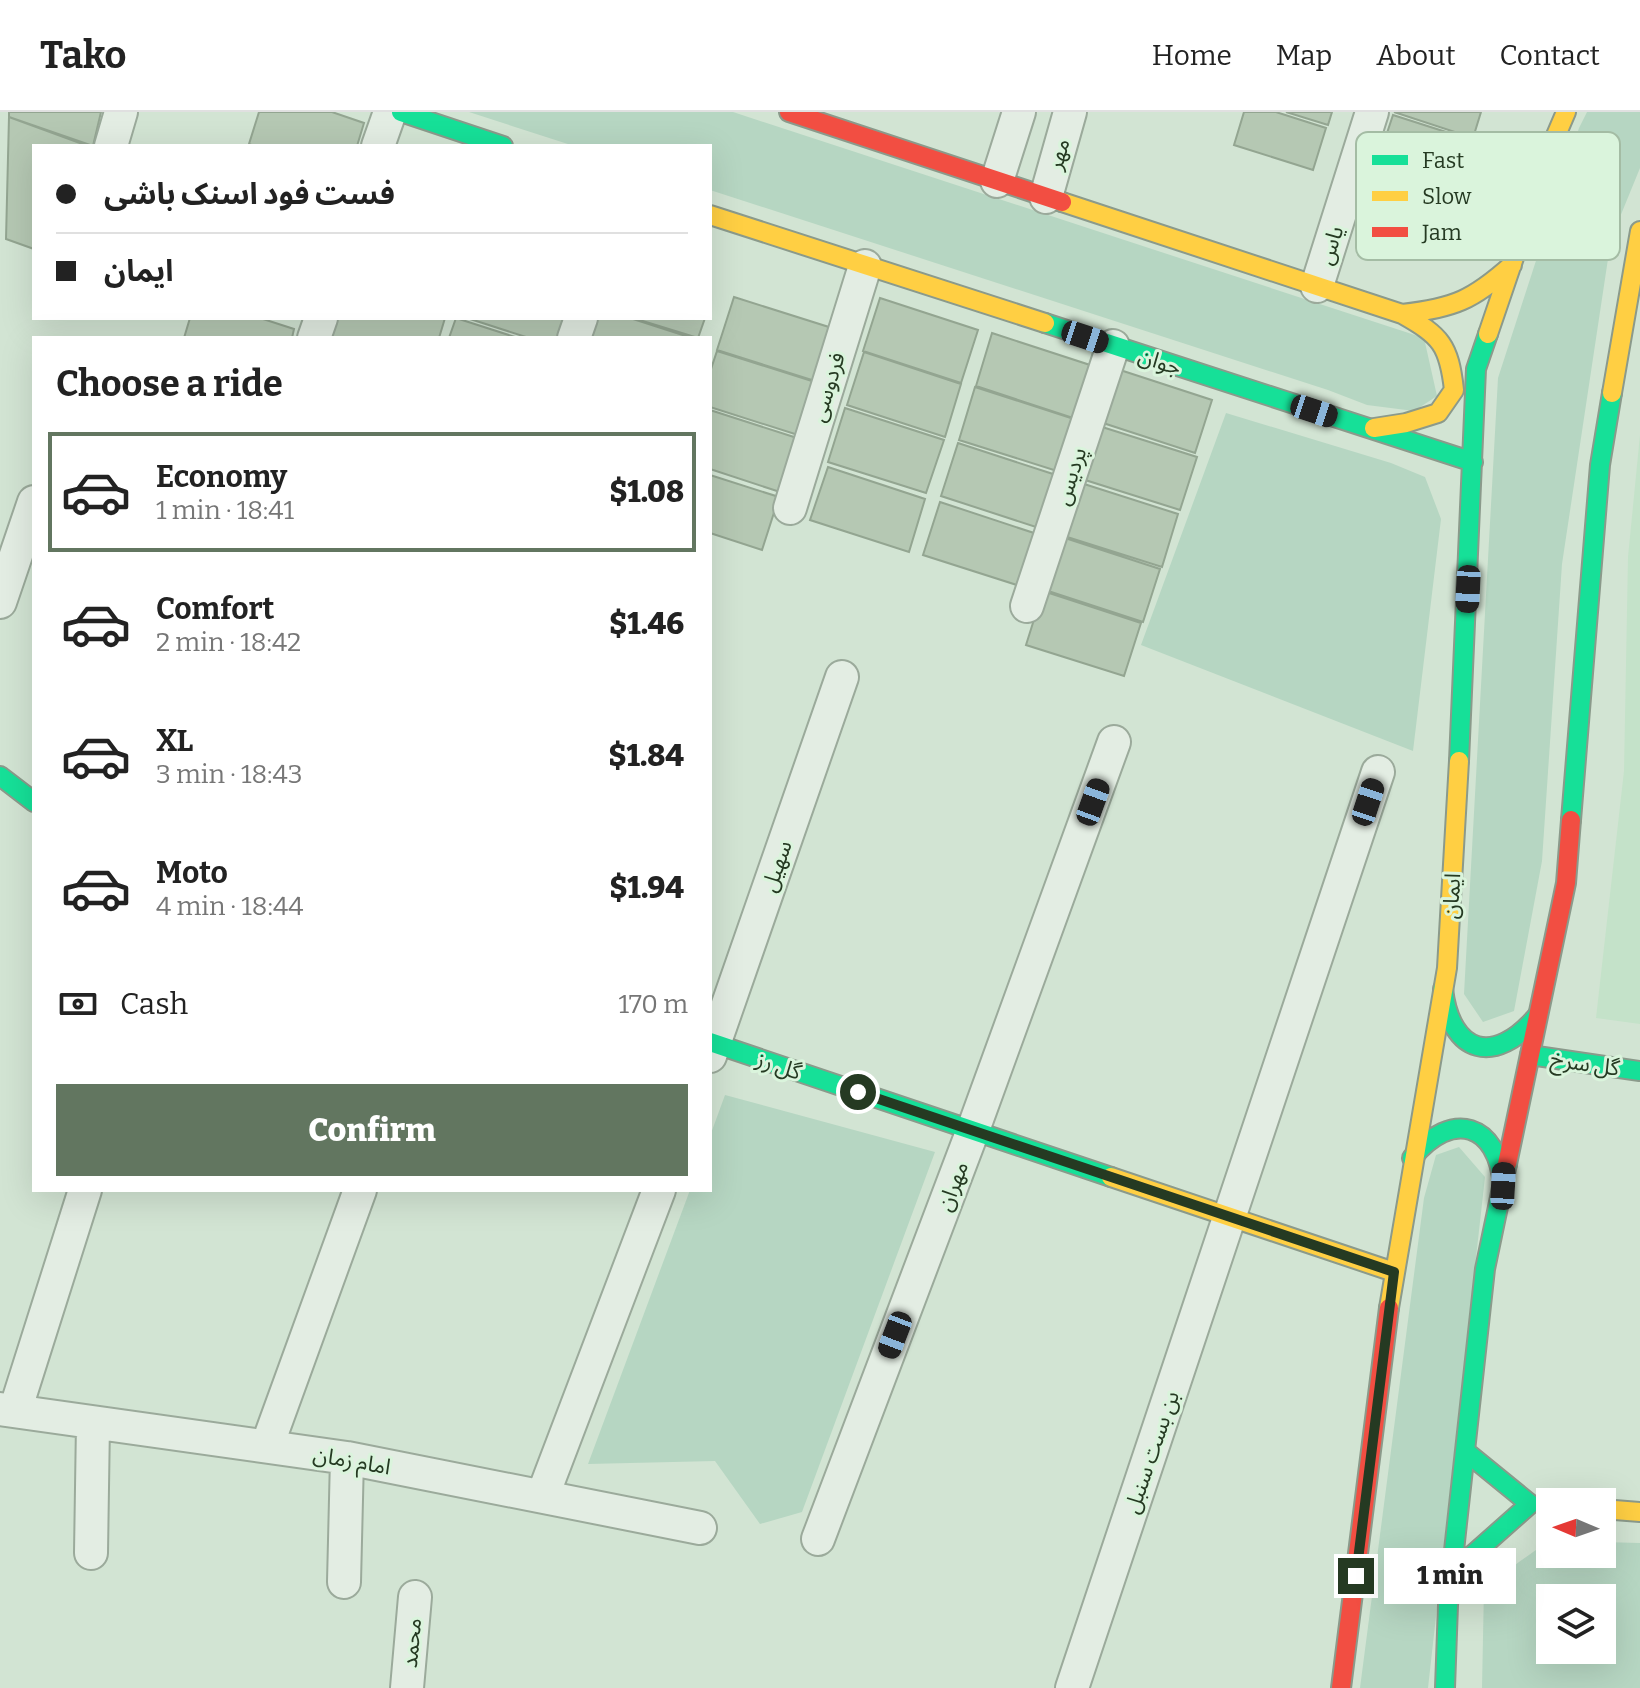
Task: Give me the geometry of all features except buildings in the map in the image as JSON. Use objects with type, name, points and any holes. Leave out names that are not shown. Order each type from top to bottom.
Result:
[{"type":"main road","points":[[401,112],[497,144]]},
{"type":"main road","points":[[789,112],[1402,314],[1439,335],[1451,359],[1454,390],[1438,413],[1371,429]]},
{"type":"main road","name":"ایمان","points":[[1557,132],[1566,112]]},
{"type":"main road","name":"جوان","points":[[712,216],[1473,462]]},
{"type":"main road","points":[[1445,1688],[1451,1574],[1485,1269],[1566,883],[1600,465],[1640,231]]},
{"type":"main road","name":"ایمان","points":[[1341,1688],[1394,1272],[1447,968],[1465,653],[1476,369],[1514,260]]},
{"type":"main road","points":[[1402,314],[1443,309],[1485,289],[1512,265]]},
{"type":"main road","points":[[0,776],[32,801]]},
{"type":"main road","points":[[11,812],[32,804]]},
{"type":"main road","points":[[1443,989],[1443,1009],[1452,1029],[1468,1042],[1488,1048],[1509,1044],[1517,1039],[1526,1033],[1537,1016]]},
{"type":"main road","name":"گل رز","points":[[712,1047],[973,1130],[1394,1272]]},
{"type":"main road","name":"گل سرخ","points":[[1530,1055],[1640,1071]]},
{"type":"main road","points":[[1412,1158],[1421,1143],[1436,1132],[1453,1128],[1470,1129],[1486,1138],[1498,1151],[1504,1168],[1503,1186]]},
{"type":"main road","points":[[1465,1451],[1530,1504],[1536,1504]]},
{"type":"main road","points":[[1451,1574],[1530,1504]]},
{"type":"main road","points":[[1616,1510],[1640,1512]]},
{"type":"street","points":[[112,144],[121,112]]},
{"type":"street","points":[[379,144],[390,112]]},
{"type":"street","points":[[997,181],[1019,112]]},
{"type":"street","name":"مهر","points":[[1046,197],[1070,112]]},
{"type":"street","name":"یاس","points":[[1366,132],[1372,112]]},
{"type":"street","name":"یاس","points":[[1317,286],[1356,163]]},
{"type":"street","name":"فردوسی","points":[[790,508],[865,266]]},
{"type":"street","name":"پردیس","points":[[1027,606],[1113,346]]},
{"type":"street","points":[[0,602],[32,508]]},
{"type":"street","name":"سهیل","points":[[712,1047],[842,677]]},
{"type":"street","name":"مهران","points":[[818,1539],[973,1130],[1114,742]]},
{"type":"street","name":"بن بست سنبل","points":[[1072,1688],[1378,772]]},
{"type":"street","points":[[8,1410],[84,1192]]},
{"type":"street","points":[[267,1446],[359,1192]]},
{"type":"street","points":[[543,1495],[658,1192]]},
{"type":"street","name":"امام زمان","points":[[8,1410],[347,1458],[700,1528]]},
{"type":"street","points":[[91,1553],[93,1423]]},
{"type":"street","points":[[344,1582],[347,1458]]},
{"type":"street","name":"محمد","points":[[407,1688],[415,1597]]},
{"type":"green space","points":[[469,112],[733,112],[1424,338],[1437,396],[1414,411],[1367,405],[712,191],[712,144],[568,144]]},
{"type":"green space","points":[[1587,112],[1640,112],[1640,168],[1620,217],[1620,132],[1578,132]]},
{"type":"green space","points":[[1536,260],[1608,260],[1562,564],[1542,861],[1514,1011],[1483,1022],[1464,994],[1498,378]]},
{"type":"green space","points":[[1226,413],[1391,463],[1425,477],[1441,519],[1413,751],[1141,645]]},
{"type":"green space","points":[[1640,435],[1640,1024],[1596,1018],[1624,771],[1628,557]]},
{"type":"green space","points":[[725,1095],[935,1152],[802,1512],[760,1524],[715,1461],[588,1464],[689,1192],[712,1192],[712,1131]]},
{"type":"green space","points":[[1459,1147],[1485,1177],[1428,1688],[1360,1688],[1424,1198],[1436,1155]]},
{"type":"green space","points":[[1616,1542],[1640,1543],[1640,1688],[1482,1688],[1484,1587],[1536,1550],[1536,1568],[1616,1568]]},
{"type":"traffic: fast","points":[[401,112],[497,144]]},
{"type":"traffic: fast","points":[[1045,323],[1473,462]]},
{"type":"traffic: fast","points":[[1459,761],[1476,369],[1488,334]]},
{"type":"traffic: fast","points":[[1571,820],[1600,465],[1612,393]]},
{"type":"traffic: fast","points":[[0,776],[32,800]]},
{"type":"traffic: fast","points":[[1443,989],[1455,1028],[1465,1040],[1477,1046],[1491,1047],[1506,1042],[1537,1016]]},
{"type":"traffic: fast","points":[[712,1043],[1111,1177]]},
{"type":"traffic: fast","points":[[1530,1055],[1640,1071]]},
{"type":"traffic: fast","points":[[1412,1158],[1442,1133],[1457,1129],[1471,1130],[1483,1137],[1492,1148],[1503,1186]]},
{"type":"traffic: fast","points":[[1445,1688],[1448,1605],[1485,1269],[1507,1164]]},
{"type":"traffic: fast","points":[[1451,1574],[1530,1504],[1465,1451]]},
{"type":"traffic: slow","points":[[1557,132],[1566,112]]},
{"type":"traffic: slow","points":[[1062,202],[1402,314],[1436,309],[1462,300],[1486,287],[1512,265]]},
{"type":"traffic: slow","points":[[712,216],[1045,323]]},
{"type":"traffic: slow","points":[[1612,393],[1640,231]]},
{"type":"traffic: slow","points":[[1488,334],[1513,260]]},
{"type":"traffic: slow","points":[[1374,428],[1406,423],[1438,413],[1454,390],[1449,362],[1441,343],[1402,314]]},
{"type":"traffic: slow","points":[[1389,1308],[1447,968],[1459,761]]},
{"type":"traffic: slow","points":[[1111,1177],[1394,1272]]},
{"type":"traffic: slow","points":[[1616,1510],[1640,1512]]},
{"type":"traffic: jam","points":[[789,112],[1062,202]]},
{"type":"traffic: jam","points":[[1507,1164],[1566,883],[1571,820]]},
{"type":"traffic: jam","points":[[1341,1688],[1389,1308]]},
{"type":"route","points":[[858,1092],[1394,1272],[1356,1576]]}]
